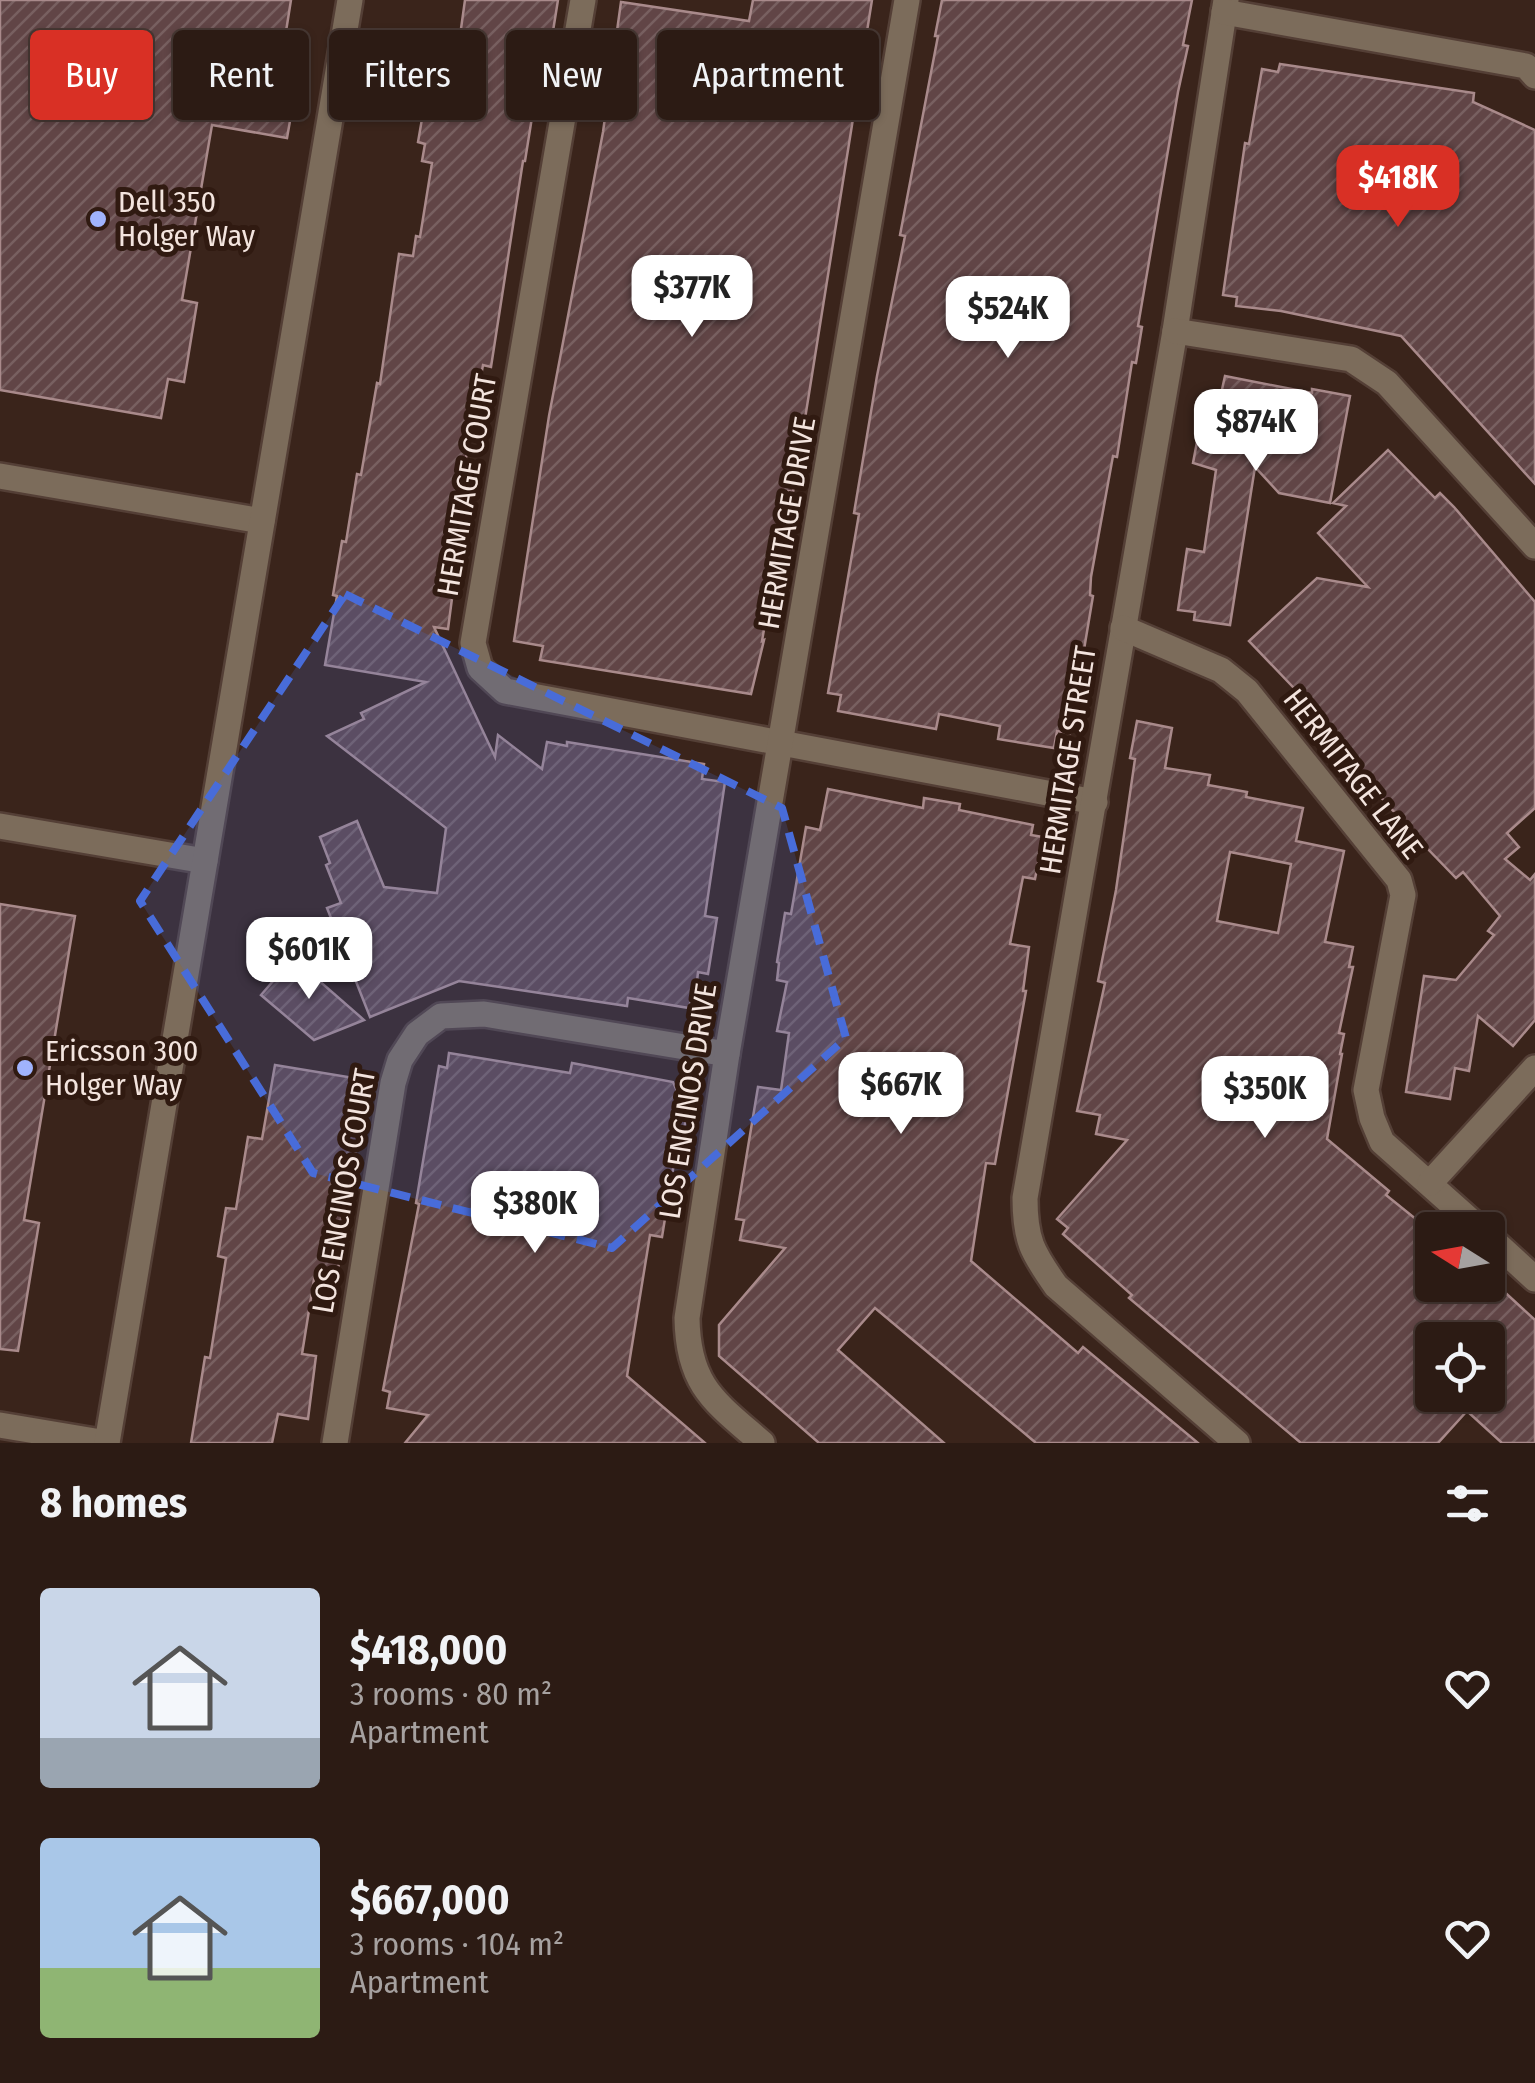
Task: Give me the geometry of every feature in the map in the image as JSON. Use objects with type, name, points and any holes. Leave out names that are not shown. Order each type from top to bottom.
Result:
[{"type":"lane","points":[[0,1424],[107,1443],[350,0]]},
{"type":"lane","name":"HERMITAGE COURT","points":[[582,0],[473,643],[476,656],[480,668],[505,691],[782,744]]},
{"type":"lane","name":"HERMITAGE DRIVE","points":[[782,744],[907,0]]},
{"type":"lane","points":[[1225,6],[1526,66],[1535,76]]},
{"type":"lane","name":"HERMITAGE STREET","points":[[1225,6],[1174,331],[1026,1198],[1025,1232],[1032,1254],[1056,1286],[1236,1443]]},
{"type":"lane","points":[[1174,331],[1352,359],[1387,383],[1535,546]]},
{"type":"lane","points":[[0,476],[262,521]]},
{"type":"lane","name":"HERMITAGE LANE","points":[[1123,628],[1221,670],[1246,692],[1398,880],[1402,895],[1366,1090],[1382,1142],[1461,1212]]},
{"type":"lane","points":[[782,744],[1095,802]]},
{"type":"lane","name":"LOS ENCINOS DRIVE","points":[[762,1443],[712,1400],[698,1378],[688,1350],[688,1318],[727,1054],[782,744]]},
{"type":"lane","points":[[0,826],[205,861]]},
{"type":"lane","name":"LOS ENCINOS COURT","points":[[334,1443],[393,1083],[400,1060],[417,1034],[440,1016],[484,1014],[727,1054]]},
{"type":"lane","points":[[1430,1184],[1535,1068]]},
{"type":"lane","points":[[1505,1252],[1535,1279]]},
{"type":"highlighted area","points":[[345,594],[782,808],[846,1038],[612,1248],[313,1173],[140,901]]},
{"type":"building","name":"Dell 350 Holger Way","points":[[0,0],[291,0],[286,30],[173,30],[173,120],[290,120],[287,138],[212,125],[182,300],[197,303],[184,382],[168,379],[161,418],[0,390]]},
{"type":"building","points":[[465,0],[558,0],[553,30],[506,30],[506,120],[532,120],[491,367],[483,365],[460,490],[466,491],[448,629],[434,627],[495,757],[498,735],[542,769],[547,742],[567,746],[567,742],[704,764],[702,779],[725,782],[705,916],[717,918],[708,974],[698,972],[695,1000],[691,1000],[689,1008],[628,998],[627,1006],[459,981],[370,1017],[327,908],[341,903],[320,837],[357,821],[384,887],[437,893],[446,828],[327,736],[364,719],[361,713],[426,682],[325,665],[342,541],[346,542],[357,474],[361,475],[377,383],[380,384],[399,254],[413,256],[416,236],[420,237],[432,163],[422,161],[425,144],[418,142],[422,120],[486,120],[486,30],[461,30]]},
{"type":"building","points":[[753,0],[872,0],[867,30],[657,30],[657,120],[853,120],[793,492],[788,491],[764,640],[751,694],[540,660],[543,646],[514,641],[549,416],[605,120],[637,120],[637,30],[617,30],[621,2],[749,21]]},
{"type":"building","points":[[942,0],[1192,0],[1183,45],[1188,46],[1138,326],[1142,327],[1136,363],[1132,362],[1117,457],[1113,456],[1091,577],[1093,596],[1070,733],[1057,731],[1054,748],[998,739],[1000,726],[939,714],[936,729],[838,711],[841,695],[828,693],[859,514],[854,513],[905,236],[900,235]]},
{"type":"building","points":[[1280,64],[1474,93],[1473,102],[1535,130],[1535,484],[1401,336],[1281,311],[1236,306],[1237,297],[1223,295],[1245,143],[1249,144],[1262,69],[1278,72]]},
{"type":"building","points":[[1225,376],[1312,393],[1312,389],[1350,396],[1330,503],[1279,493],[1255,467],[1230,625],[1194,620],[1195,612],[1178,610],[1187,549],[1204,552],[1216,470],[1193,463],[1205,400],[1219,403]]},
{"type":"building","points":[[1388,450],[1435,498],[1440,493],[1454,507],[1535,602],[1535,808],[1507,833],[1519,847],[1505,859],[1530,880],[1535,874],[1535,1020],[1513,1046],[1478,1016],[1469,1071],[1455,1068],[1450,1099],[1406,1092],[1424,976],[1456,980],[1494,935],[1488,931],[1500,916],[1463,872],[1456,878],[1422,843],[1317,726],[1322,721],[1312,707],[1249,641],[1317,578],[1368,587],[1318,533],[1346,506],[1333,503]]},
{"type":"building","points":[[1137,721],[1172,728],[1165,768],[1210,775],[1208,785],[1303,808],[1296,841],[1344,851],[1325,942],[1353,947],[1349,967],[1353,967],[1339,1033],[1344,1034],[1342,1054],[1327,1139],[1415,1218],[1415,1302],[1505,1302],[1505,1292],[1535,1320],[1535,1443],[1502,1443],[1468,1412],[1505,1412],[1505,1322],[1415,1322],[1415,1412],[1466,1412],[1438,1443],[1301,1443],[1129,1298],[1132,1295],[1063,1234],[1068,1228],[1057,1219],[1127,1140],[1096,1134],[1100,1115],[1077,1111],[1105,983],[1098,981],[1135,759],[1130,758]],"holes":[[[1230,852],[1291,864],[1278,933],[1217,921]]]},
{"type":"building","points":[[828,789],[923,808],[924,798],[960,804],[959,810],[1033,825],[1031,835],[1043,837],[1035,879],[1023,877],[1010,944],[1029,947],[1026,991],[995,1164],[986,1163],[971,1261],[1078,1353],[1083,1347],[1198,1443],[1036,1443],[875,1308],[838,1350],[944,1443],[819,1443],[719,1356],[719,1325],[785,1248],[740,1240],[744,1220],[736,1219],[758,1087],[781,1090],[789,1033],[777,1031],[787,982],[777,980],[777,962],[785,913],[791,914],[806,827],[820,830]]},
{"type":"building","name":"Ericsson 300 Holger Way","points":[[0,904],[75,916],[24,1220],[39,1223],[18,1351],[0,1349]]},
{"type":"building","points":[[293,958],[364,1020],[314,1040],[261,995]]},
{"type":"building","points":[[449,1053],[570,1073],[572,1063],[673,1082],[681,1100],[689,1102],[680,1152],[676,1151],[662,1237],[650,1235],[627,1376],[705,1443],[405,1443],[428,1415],[387,1408],[390,1392],[383,1390],[419,1204],[416,1203],[439,1066],[447,1068]]},
{"type":"building","points":[[275,1065],[366,1080],[337,1276],[315,1273],[302,1354],[316,1356],[308,1419],[278,1414],[272,1443],[191,1443],[226,1258],[218,1256],[226,1208],[236,1209],[248,1137],[262,1139]]},
{"type":"place","name":"Dell 350 Holger Way","points":[[98,219]]},
{"type":"place","name":"Ericsson 300 Holger Way","points":[[25,1068]]}]
